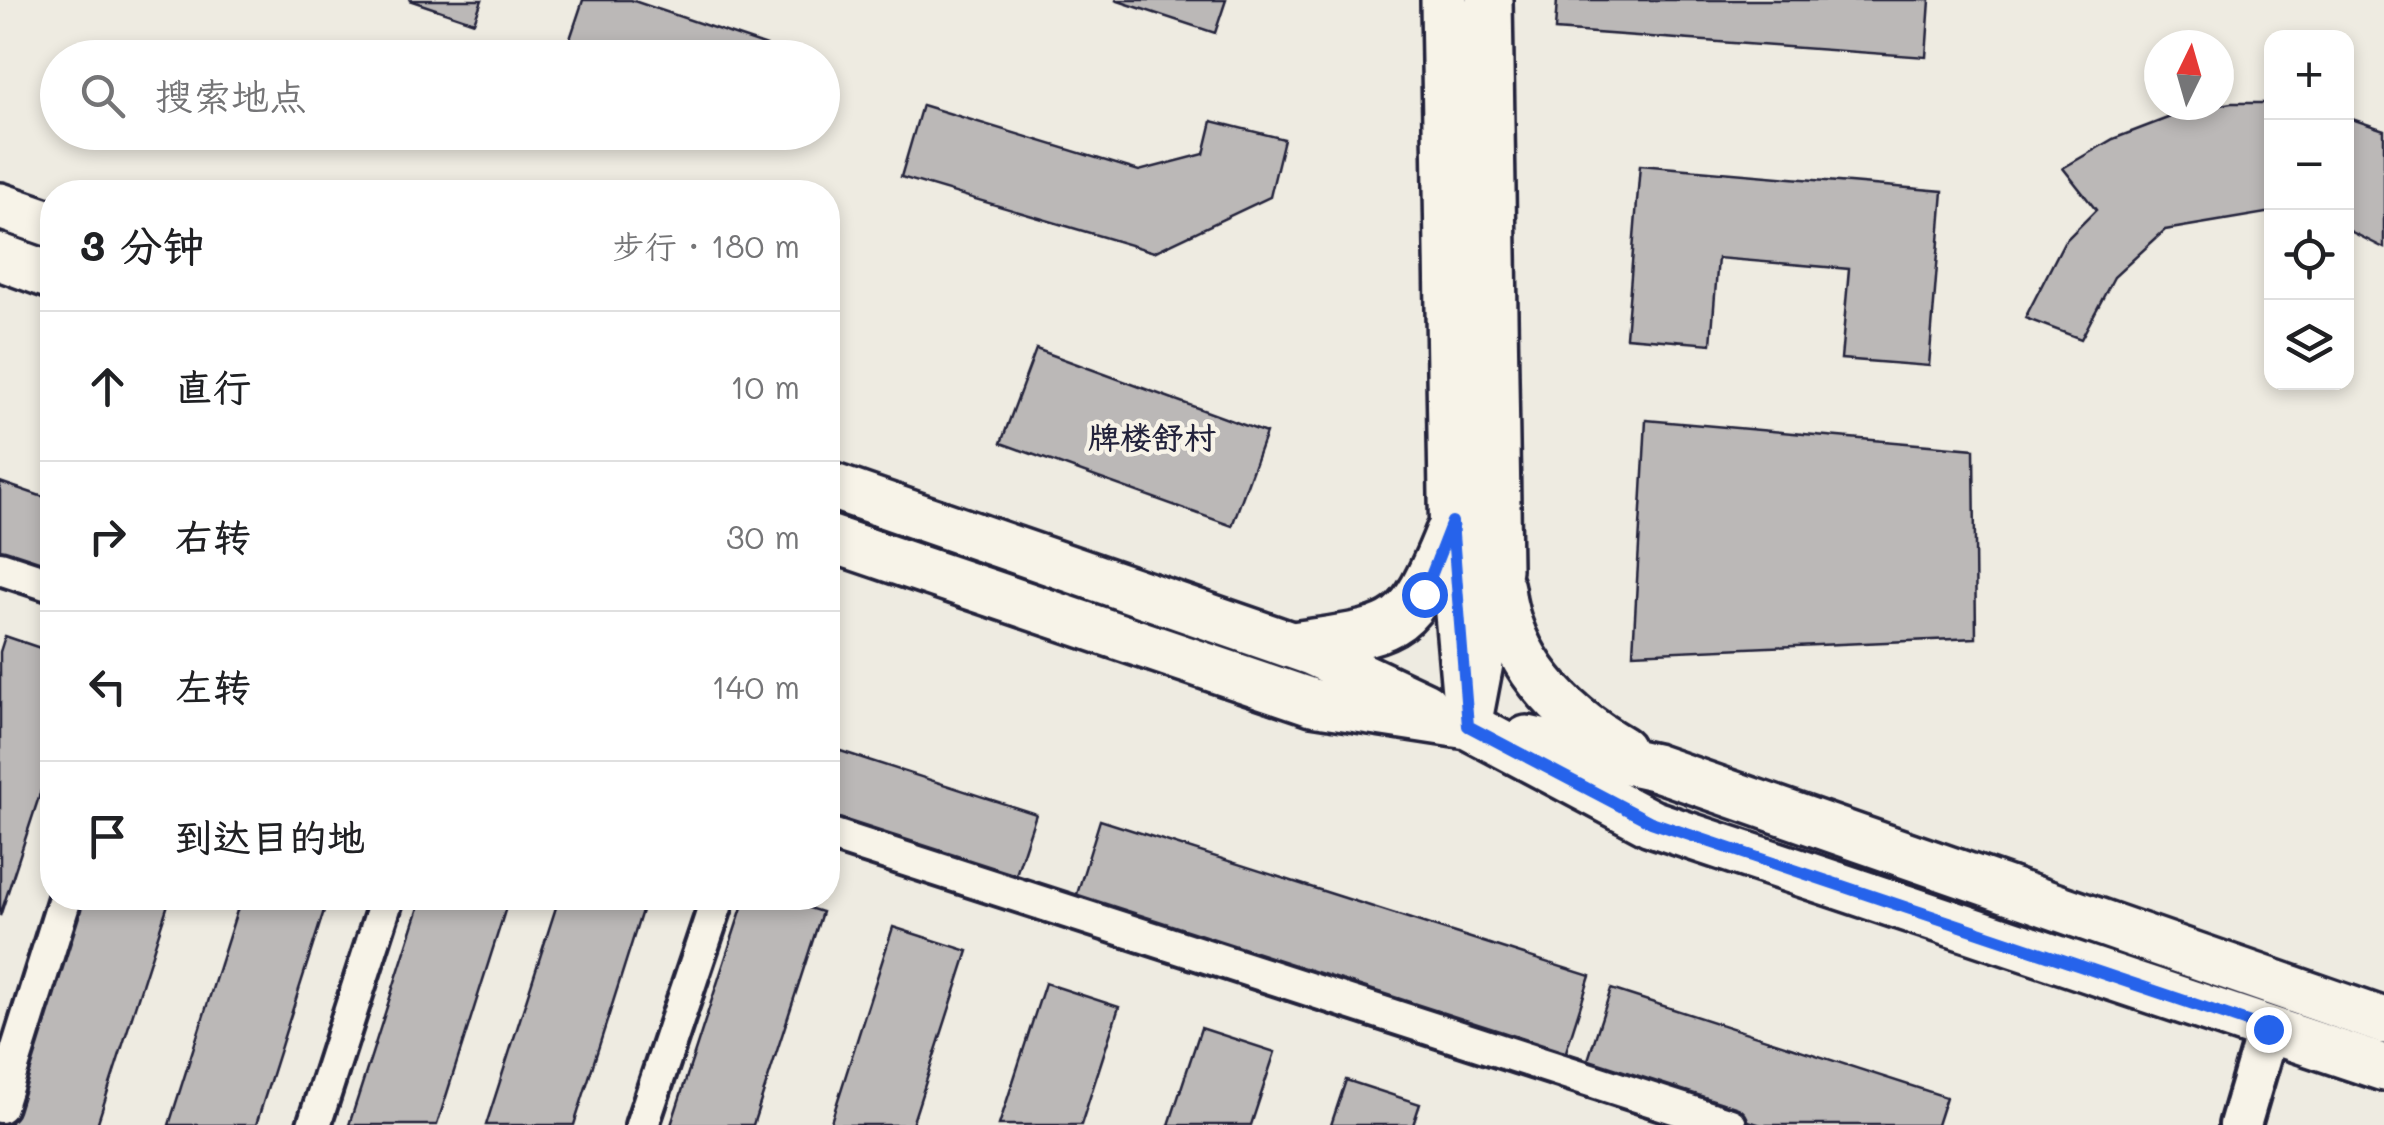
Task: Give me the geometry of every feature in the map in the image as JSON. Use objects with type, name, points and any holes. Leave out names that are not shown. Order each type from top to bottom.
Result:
[{"type":"main road","points":[[1444,0],[1452,522],[1468,726]]},
{"type":"main road","points":[[1468,726],[1498,569],[1489,0]]},
{"type":"main road","points":[[0,206],[40,220]]},
{"type":"main road","points":[[0,258],[40,272]]},
{"type":"main road","points":[[840,489],[1294,646],[1468,726],[1651,822],[2384,1068]]},
{"type":"main road","points":[[1294,646],[1359,635],[1398,622],[1424,594],[1452,522]]},
{"type":"main road","points":[[840,542],[1312,702],[1468,726],[1654,768],[2384,1022]]},
{"type":"main road","points":[[1497,545],[1504,608],[1518,653],[1583,728],[1654,768]]},
{"type":"street","points":[[0,568],[40,580]]},
{"type":"street","points":[[840,838],[1730,1125]]},
{"type":"street","points":[[0,1106],[61,910]]},
{"type":"street","points":[[314,1125],[383,910]]},
{"type":"street","points":[[642,1125],[714,910]]},
{"type":"street","points":[[2240,1125],[2268,1029]]},
{"type":"building","points":[[409,0],[482,0],[474,22]]},
{"type":"building","points":[[583,0],[631,0],[750,40],[570,40]]},
{"type":"building","points":[[1115,0],[1226,0],[1215,33]]},
{"type":"building","points":[[1557,0],[1930,0],[1926,57],[1555,30]]},
{"type":"building","points":[[2234,103],[2264,103],[2264,213],[2165,230],[2114,277],[2081,339],[2025,318],[2064,242],[2096,210],[2063,168],[2113,139],[2163,120],[2234,120]]},
{"type":"building","points":[[922,105],[1139,171],[1204,154],[1212,121],[1284,139],[1270,197],[1154,252],[901,177]]},
{"type":"building","points":[[2354,120],[2384,130],[2384,248],[2354,233]]},
{"type":"building","points":[[1640,165],[1943,191],[1929,366],[1841,359],[1849,269],[1718,258],[1711,344],[1626,337]]},
{"type":"building","points":[[1036,349],[1266,433],[1232,526],[1001,443]]},
{"type":"building","points":[[1646,420],[1974,449],[1976,638],[1633,653]]},
{"type":"building","points":[[0,482],[40,496],[40,581],[0,567]]},
{"type":"building","points":[[5,636],[40,648],[40,794],[0,916],[0,652]]},
{"type":"building","points":[[840,751],[1036,814],[1010,893],[840,839]]},
{"type":"building","points":[[1100,820],[1590,976],[1563,1061],[1074,904]]},
{"type":"building","points":[[78,910],[166,910],[97,1125],[10,1125]]},
{"type":"building","points":[[237,910],[324,910],[256,1125],[169,1125]]},
{"type":"building","points":[[418,910],[505,910],[437,1125],[349,1125]]},
{"type":"building","points":[[555,910],[642,910],[574,1125],[486,1125]]},
{"type":"building","points":[[741,910],[822,912],[753,1125],[671,1125]]},
{"type":"building","points":[[893,927],[968,951],[912,1125],[830,1125]]},
{"type":"building","points":[[1045,983],[1119,1007],[1081,1125],[999,1125]]},
{"type":"building","points":[[1611,989],[1946,1097],[1937,1125],[1761,1125],[1585,1069]]},
{"type":"building","points":[[1201,1028],[1275,1052],[1251,1125],[1169,1125]]},
{"type":"building","points":[[1346,1080],[1420,1104],[1413,1125],[1331,1125]]},
{"type":"district","name":"牌楼舒村","points":[[1152,436]]},
{"type":"route","points":[[1424,594],[1452,522],[1468,726],[1651,822],[2268,1029]]}]
